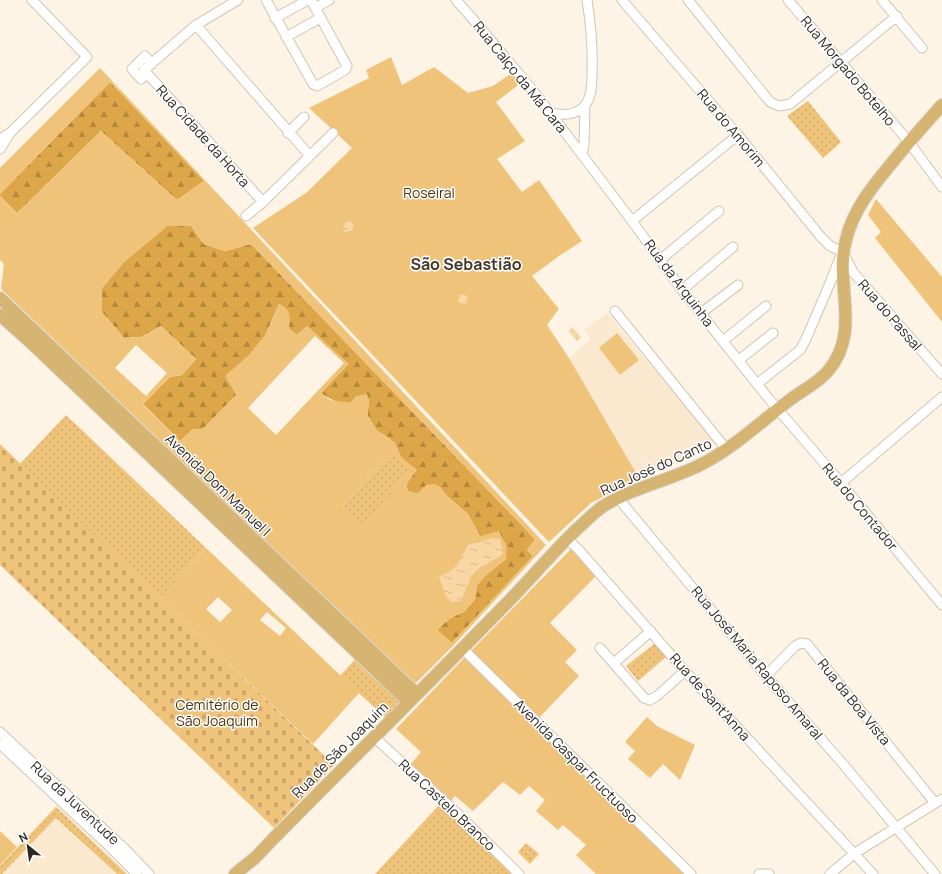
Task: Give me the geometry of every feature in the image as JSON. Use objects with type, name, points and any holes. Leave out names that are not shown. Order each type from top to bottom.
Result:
[{"type":"main road","name":"Rua José do Canto","points":[[462,648],[567,539],[598,511],[618,498],[698,466],[727,450],[819,380],[834,363],[844,340],[846,327],[842,263],[843,252],[849,229],[861,202],[908,142],[942,105]]},
{"type":"main road","name":"Avenida Dom Manuel I","points":[[0,298],[413,698]]},
{"type":"main road","name":"Avenida Dom Manuel I","points":[[0,315],[413,698]]},
{"type":"main road","name":"Rua de São Joaquim","points":[[239,873],[462,648]]},
{"type":"street","points":[[0,139],[11,132],[86,57],[32,0]]},
{"type":"street","points":[[238,0],[196,25],[309,156]]},
{"type":"street","points":[[266,0],[315,86],[339,73],[346,68],[346,65],[311,3]]},
{"type":"street","points":[[275,18],[311,3],[329,0]]},
{"type":"street","name":"Rua Calço da Má Cara","points":[[456,0],[488,36],[582,155]]},
{"type":"street","points":[[550,113],[561,116],[572,114],[585,105],[589,99],[593,59],[592,35],[587,0]]},
{"type":"street","name":"Rua do Amorim","points":[[622,0],[738,135],[821,237],[830,246],[843,252]]},
{"type":"street","points":[[688,0],[766,98],[774,104],[786,106],[896,16]]},
{"type":"street","name":"Rua Morgado Botelho","points":[[788,0],[908,142],[942,187]]},
{"type":"street","points":[[882,0],[922,48]]},
{"type":"street","points":[[286,36],[320,18]]},
{"type":"street","name":"Rua Cidade da Horta","points":[[196,25],[152,64],[146,72],[263,202]]},
{"type":"street","points":[[582,155],[584,145],[585,105]]},
{"type":"street","points":[[288,133],[304,117]]},
{"type":"street","points":[[0,150],[11,132]]},
{"type":"street","points":[[246,216],[263,202],[333,133]]},
{"type":"street","points":[[632,221],[738,135]]},
{"type":"street","name":"Rua da Arquinha","points":[[582,155],[682,290],[778,410]]},
{"type":"street","points":[[660,260],[719,211]]},
{"type":"street","points":[[682,290],[733,247]]},
{"type":"street","points":[[757,384],[800,350],[843,252]]},
{"type":"street","name":"Rua do Passal","points":[[843,252],[853,272],[942,374]]},
{"type":"street","points":[[830,283],[844,284]]},
{"type":"street","points":[[701,313],[738,285]]},
{"type":"street","points":[[723,341],[766,306]]},
{"type":"street","points":[[615,311],[727,450]]},
{"type":"street","points":[[739,360],[773,333]]},
{"type":"street","points":[[841,483],[942,397]]},
{"type":"street","name":"Rua do Contador","points":[[778,410],[841,483],[942,605]]},
{"type":"street","name":"Rua José Maria Raposo Amaral","points":[[618,498],[766,676],[843,764],[935,874]]},
{"type":"street","name":"Rua de Sant'Anna","points":[[567,539],[578,549],[686,671],[873,874]]},
{"type":"street","points":[[614,663],[651,631]]},
{"type":"street","name":"Rua da Boa Vista","points":[[766,676],[795,646],[801,643],[807,644],[939,801]]},
{"type":"street","name":"Avenida Gaspar Fructuoso","points":[[462,648],[691,874]]},
{"type":"street","points":[[600,648],[644,698],[650,700],[657,696],[686,671]]},
{"type":"street","name":"Rua da Juventude","points":[[0,732],[79,808],[126,850],[149,874]]},
{"type":"street","name":"Rua Castelo Branco","points":[[374,737],[456,812],[519,874]]},
{"type":"street","name":"Rua da Juventude","points":[[0,744],[137,874]]},
{"type":"street","points":[[52,794],[60,794],[72,805],[79,808]]},
{"type":"street","points":[[830,874],[855,853],[939,801]]},
{"type":"street","points":[[759,874],[769,874]]},
{"type":"shaded area","points":[[607,313],[714,441],[680,462],[639,478],[569,358],[591,339],[584,330]]},
{"type":"shaded area","points":[[57,805],[127,874],[0,874],[0,865]]},
{"type":"green space","name":"Roseiral","points":[[391,57],[402,85],[434,67],[468,93],[493,86],[512,73],[522,82],[496,102],[525,141],[497,159],[522,192],[539,180],[582,241],[532,276],[559,309],[547,325],[569,358],[639,478],[591,503],[549,542],[253,228],[306,193],[352,148],[309,108],[369,78],[366,70]]},
{"type":"green space","points":[[100,68],[546,545],[451,648],[415,684],[1,289],[4,264],[0,260],[0,196],[17,213],[101,131],[177,200],[204,181],[110,82],[0,194],[0,168]],"holes":[[[167,226],[191,226],[204,244],[225,251],[251,244],[535,539],[527,550],[533,556],[452,643],[437,630],[449,619],[465,611],[475,599],[477,585],[485,576],[506,559],[507,547],[499,531],[480,536],[468,514],[448,497],[439,486],[434,484],[426,485],[418,493],[408,491],[406,485],[417,470],[401,457],[395,443],[377,431],[368,416],[369,401],[367,394],[357,396],[350,403],[330,400],[321,393],[349,364],[307,326],[297,335],[289,329],[290,318],[288,311],[279,304],[265,336],[251,353],[225,376],[236,395],[203,429],[193,429],[180,441],[143,405],[170,377],[182,375],[196,359],[161,326],[141,337],[124,338],[102,312],[102,288],[125,261]],[[315,336],[344,363],[276,435],[248,408]],[[136,345],[167,373],[146,396],[115,368]],[[392,451],[412,469],[363,524],[343,506]]]},
{"type":"green space","points":[[110,82],[204,181],[177,200],[101,131],[17,213],[0,196],[0,194]]},
{"type":"green space","points":[[808,101],[841,142],[823,158],[787,116]]},
{"type":"green space","points":[[876,199],[942,277],[942,322],[875,238],[881,232],[868,215]]},
{"type":"green space","points":[[167,226],[191,226],[204,244],[225,251],[251,244],[535,539],[527,550],[533,556],[452,643],[437,630],[449,619],[465,611],[475,599],[477,585],[485,576],[506,559],[480,536],[468,514],[448,497],[439,486],[418,494],[408,491],[406,485],[416,470],[401,457],[395,443],[377,431],[368,416],[369,401],[357,396],[350,403],[338,402],[321,393],[348,364],[307,326],[297,335],[289,329],[279,304],[265,336],[251,353],[236,395],[203,429],[193,429],[180,441],[143,404],[170,377],[182,375],[196,359],[161,326],[141,337],[124,338],[102,312],[102,288],[125,261]]},
{"type":"green space","points":[[617,333],[639,360],[620,375],[599,348]]},
{"type":"green space","points":[[66,415],[206,548],[160,598],[20,464]]},
{"type":"green space","name":"Cemitério de São Joaquim","points":[[0,444],[334,765],[274,828],[0,565]]},
{"type":"green space","points":[[392,451],[413,469],[363,525],[343,506]]},
{"type":"green space","points":[[575,545],[596,576],[550,623],[577,650],[565,662],[579,676],[537,720],[469,653]]},
{"type":"green space","points":[[206,548],[359,693],[313,744],[160,598]],"holes":[[[218,597],[232,610],[220,622],[206,609]],[[267,612],[286,628],[280,636],[260,620]]]},
{"type":"green space","points":[[654,644],[666,657],[638,681],[626,666]]},
{"type":"green space","points":[[357,657],[403,702],[386,718],[340,676]]},
{"type":"green space","points":[[465,657],[686,874],[596,874],[576,855],[586,845],[563,825],[558,830],[536,811],[545,800],[529,786],[520,795],[503,782],[473,811],[455,796],[451,801],[411,764],[421,752],[396,729]]},
{"type":"green space","points":[[647,717],[657,726],[695,745],[680,780],[663,764],[650,778],[628,759],[635,751],[625,742]]},
{"type":"green space","points":[[440,804],[514,872],[512,874],[375,874]]},
{"type":"green space","points":[[56,807],[127,874],[117,874],[56,818],[2,874],[0,874],[0,866]]},
{"type":"green space","points":[[0,831],[17,847],[0,865]]},
{"type":"green space","points":[[526,843],[539,854],[530,864],[518,852]]},
{"type":"water","points":[[350,221],[354,227],[351,231],[344,232],[343,229],[345,223]]},
{"type":"water","points":[[460,294],[468,296],[466,304],[458,302]]},
{"type":"water","points":[[572,327],[581,337],[577,341],[568,331]]},
{"type":"water","points":[[491,538],[500,539],[503,554],[473,574],[461,601],[451,602],[446,596],[439,577],[456,566],[469,544],[478,543]]},
{"type":"district","name":"São Sebastião","points":[[466,264]]}]
